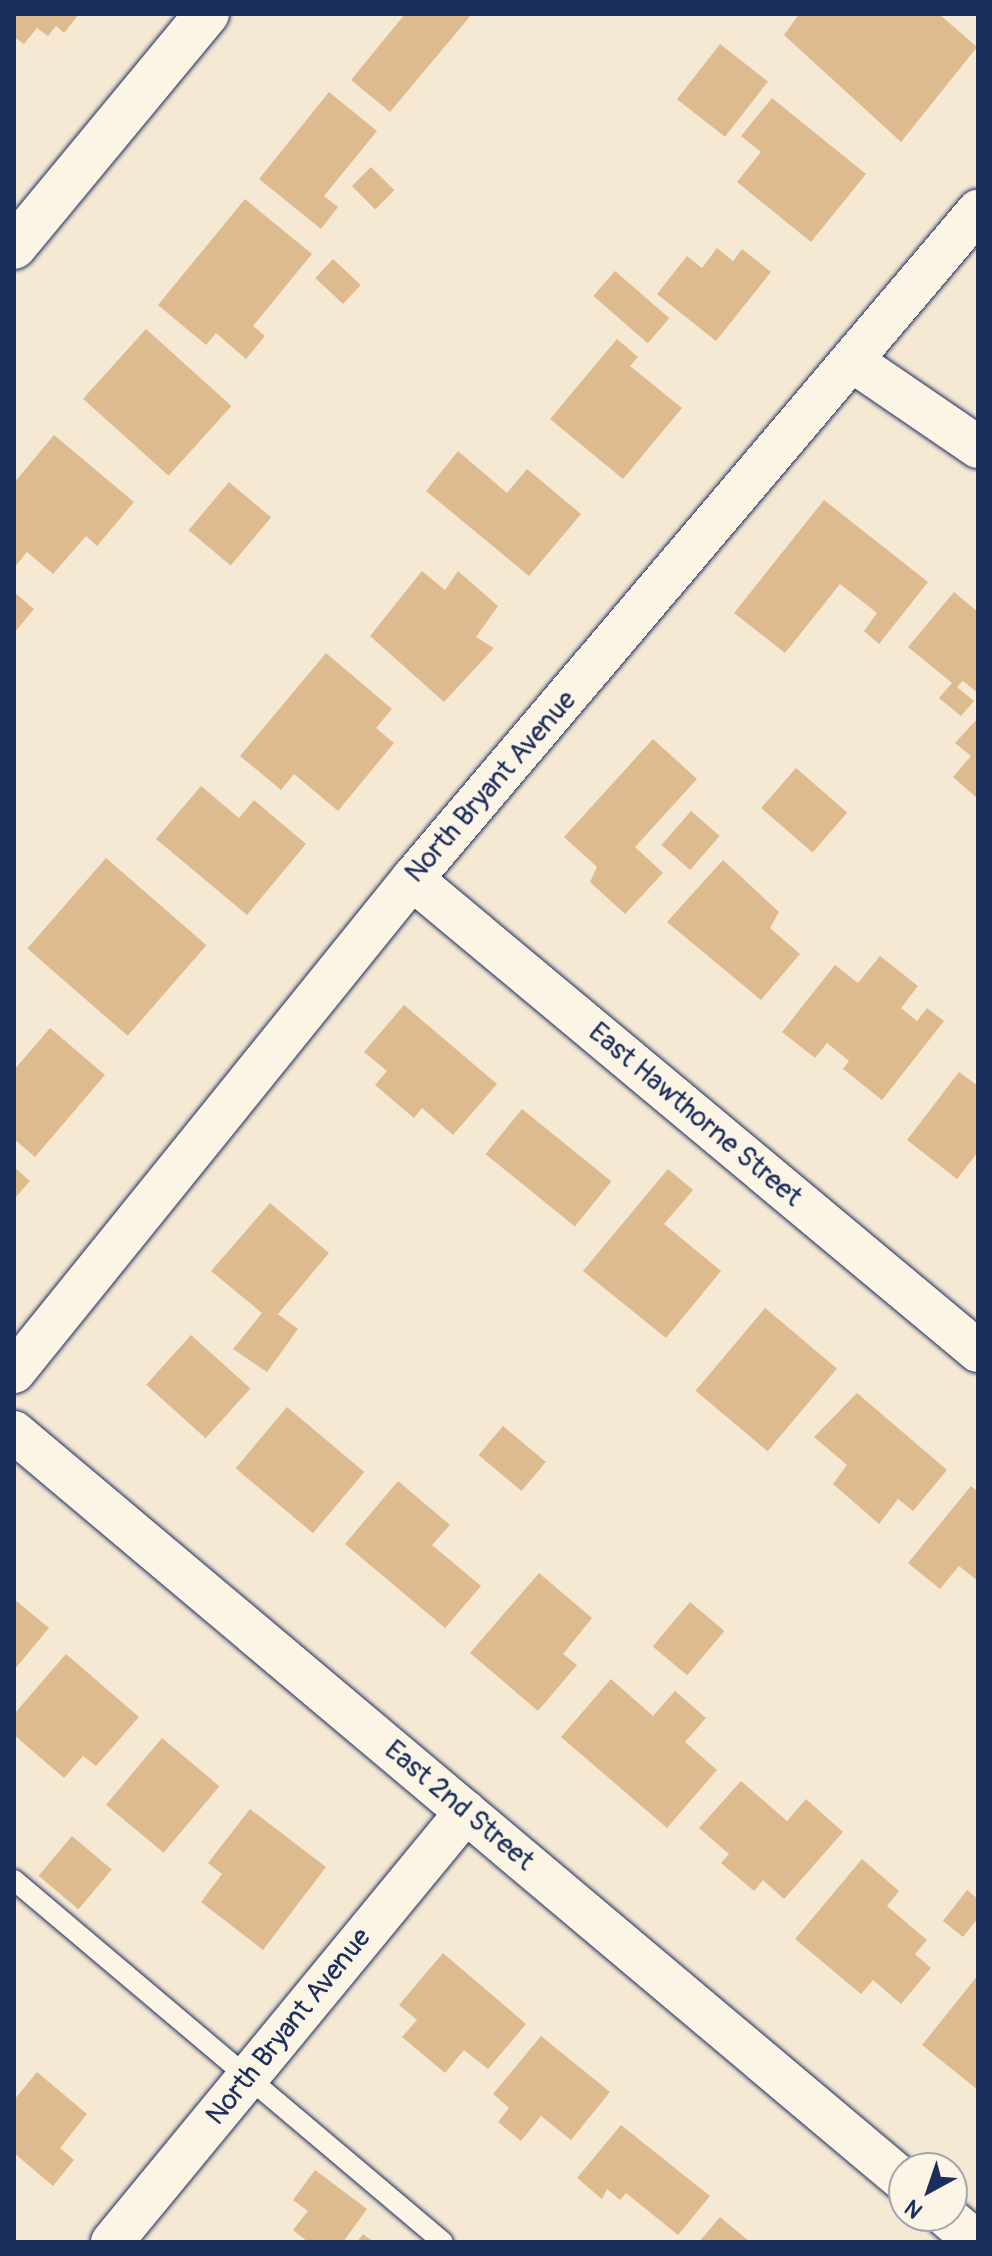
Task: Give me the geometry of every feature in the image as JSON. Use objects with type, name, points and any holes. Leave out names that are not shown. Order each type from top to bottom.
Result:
[{"type":"street","points":[[14,247],[207,14]]},
{"type":"street","name":"North Bryant Avenue","points":[[14,1372],[412,879],[855,363],[978,211]]},
{"type":"street","points":[[855,363],[978,447]]},
{"type":"street","name":"East Hawthorne Street","points":[[412,879],[978,1351]]},
{"type":"street","name":"East 2nd Street","points":[[14,1432],[888,2168]]},
{"type":"street","name":"North Bryant Avenue","points":[[112,2242],[466,1812]]},
{"type":"lane","points":[[14,1880],[443,2242]]},
{"type":"building","points":[[14,14],[79,14],[64,33],[56,26],[48,36],[37,28],[24,44],[14,37]]},
{"type":"building","points":[[405,14],[472,14],[390,112],[351,80]]},
{"type":"building","points":[[799,14],[939,14],[977,47],[901,142],[784,35]]},
{"type":"building","points":[[720,44],[768,82],[725,137],[677,99]]},
{"type":"building","points":[[329,92],[377,131],[324,196],[338,207],[321,229],[259,179]]},
{"type":"building","points":[[772,98],[866,174],[811,242],[737,182],[761,152],[741,136]]},
{"type":"building","points":[[371,167],[394,190],[375,209],[352,186]]},
{"type":"building","points":[[245,199],[312,254],[253,326],[265,336],[246,359],[216,333],[206,345],[158,305]]},
{"type":"building","points":[[717,248],[733,261],[742,249],[771,272],[716,341],[657,294],[687,256],[702,268]]},
{"type":"building","points":[[333,259],[361,285],[343,304],[315,278]]},
{"type":"building","points":[[615,271],[669,318],[648,343],[593,296]]},
{"type":"building","points":[[146,329],[231,406],[169,476],[83,399]]},
{"type":"building","points":[[617,339],[638,357],[630,366],[682,408],[623,479],[550,419]]},
{"type":"building","points":[[54,435],[134,502],[97,546],[86,536],[53,574],[27,552],[14,568],[14,483]]},
{"type":"building","points":[[458,451],[507,493],[527,469],[581,514],[529,576],[426,491]]},
{"type":"building","points":[[229,482],[271,517],[231,566],[189,530]]},
{"type":"building","points":[[824,500],[928,582],[879,644],[864,631],[877,613],[840,584],[785,653],[734,613]]},
{"type":"building","points":[[422,571],[445,590],[458,571],[498,606],[476,637],[494,648],[444,702],[370,636]]},
{"type":"building","points":[[14,592],[34,609],[14,633]]},
{"type":"building","points":[[954,592],[978,612],[978,693],[963,681],[957,687],[974,701],[961,716],[939,698],[952,683],[908,647]]},
{"type":"building","points":[[326,653],[392,709],[376,728],[394,743],[338,811],[294,774],[281,790],[240,756]]},
{"type":"building","points":[[978,718],[978,799],[953,777],[971,756],[955,743]]},
{"type":"building","points":[[653,739],[697,779],[635,847],[663,873],[625,914],[590,882],[597,867],[564,837]]},
{"type":"building","points":[[796,768],[847,813],[813,853],[761,808]]},
{"type":"building","points":[[201,786],[239,818],[254,800],[306,844],[247,915],[156,839]]},
{"type":"building","points":[[691,811],[720,836],[690,870],[661,845]]},
{"type":"building","points":[[106,858],[206,945],[128,1036],[27,949]]},
{"type":"building","points":[[723,860],[779,912],[770,928],[800,954],[761,1000],[667,922]]},
{"type":"building","points":[[880,956],[918,986],[901,1008],[917,1021],[927,1008],[944,1021],[882,1100],[843,1069],[849,1061],[827,1043],[815,1058],[782,1032],[835,965],[858,983]]},
{"type":"building","points":[[404,1005],[497,1084],[453,1135],[422,1108],[414,1118],[375,1085],[387,1071],[364,1052]]},
{"type":"building","points":[[50,1028],[105,1075],[35,1157],[14,1139],[14,1070]]},
{"type":"building","points":[[959,1072],[978,1086],[978,1152],[957,1179],[907,1140]]},
{"type":"building","points":[[522,1109],[611,1181],[575,1226],[485,1154]]},
{"type":"building","points":[[14,1167],[30,1181],[14,1199]]},
{"type":"building","points":[[668,1169],[693,1190],[664,1224],[721,1271],[666,1338],[583,1271]]},
{"type":"building","points":[[270,1203],[329,1253],[278,1314],[298,1329],[267,1372],[233,1349],[262,1313],[211,1271]]},
{"type":"building","points":[[765,1308],[837,1368],[768,1451],[696,1391]]},
{"type":"building","points":[[191,1335],[250,1389],[206,1438],[146,1385]]},
{"type":"building","points":[[857,1393],[947,1470],[913,1511],[898,1499],[879,1524],[833,1484],[847,1465],[814,1437]]},
{"type":"building","points":[[287,1407],[364,1472],[313,1533],[236,1468]]},
{"type":"building","points":[[503,1426],[546,1462],[521,1491],[479,1455]]},
{"type":"building","points":[[398,1481],[450,1525],[432,1545],[481,1586],[445,1628],[345,1544]]},
{"type":"building","points":[[971,1486],[978,1492],[978,1581],[959,1566],[940,1589],[908,1563]]},
{"type":"building","points":[[539,1573],[592,1618],[563,1654],[577,1665],[538,1711],[470,1653]]},
{"type":"building","points":[[14,1599],[49,1628],[14,1670]]},
{"type":"building","points":[[690,1602],[724,1631],[687,1675],[653,1646]]},
{"type":"building","points":[[66,1654],[139,1717],[96,1766],[83,1756],[64,1778],[14,1735],[14,1714]]},
{"type":"building","points":[[611,1679],[653,1716],[675,1691],[706,1718],[685,1742],[717,1770],[667,1828],[561,1737]]},
{"type":"building","points":[[162,1738],[219,1786],[164,1853],[106,1805]]},
{"type":"building","points":[[741,1781],[787,1821],[806,1799],[843,1832],[784,1899],[763,1880],[754,1891],[721,1863],[729,1854],[699,1828]]},
{"type":"building","points":[[250,1809],[326,1867],[263,1950],[201,1902],[222,1874],[208,1863]]},
{"type":"building","points":[[72,1836],[112,1869],[78,1909],[39,1876]]},
{"type":"building","points":[[862,1859],[899,1891],[887,1906],[927,1940],[915,1954],[931,1968],[901,2004],[873,1980],[861,1994],[795,1939]]},
{"type":"building","points":[[967,1890],[978,1899],[978,1918],[963,1937],[943,1921]]},
{"type":"building","points":[[443,1953],[526,2024],[488,2069],[464,2050],[445,2073],[402,2037],[417,2020],[399,2005]]},
{"type":"building","points":[[978,1975],[978,2090],[922,2045]]},
{"type":"building","points":[[541,2036],[610,2092],[571,2140],[541,2116],[521,2141],[498,2122],[509,2108],[493,2094]]},
{"type":"building","points":[[37,2072],[87,2114],[60,2148],[74,2160],[53,2186],[14,2153],[14,2100]]},
{"type":"building","points":[[621,2125],[710,2196],[678,2235],[626,2193],[620,2200],[607,2189],[602,2199],[577,2178]]},
{"type":"building","points":[[315,2170],[367,2209],[343,2242],[308,2242],[293,2230],[308,2211],[293,2200]]},
{"type":"building","points":[[720,2217],[750,2242],[699,2242]]},
{"type":"building","points":[[363,2234],[374,2242],[357,2242]]}]
